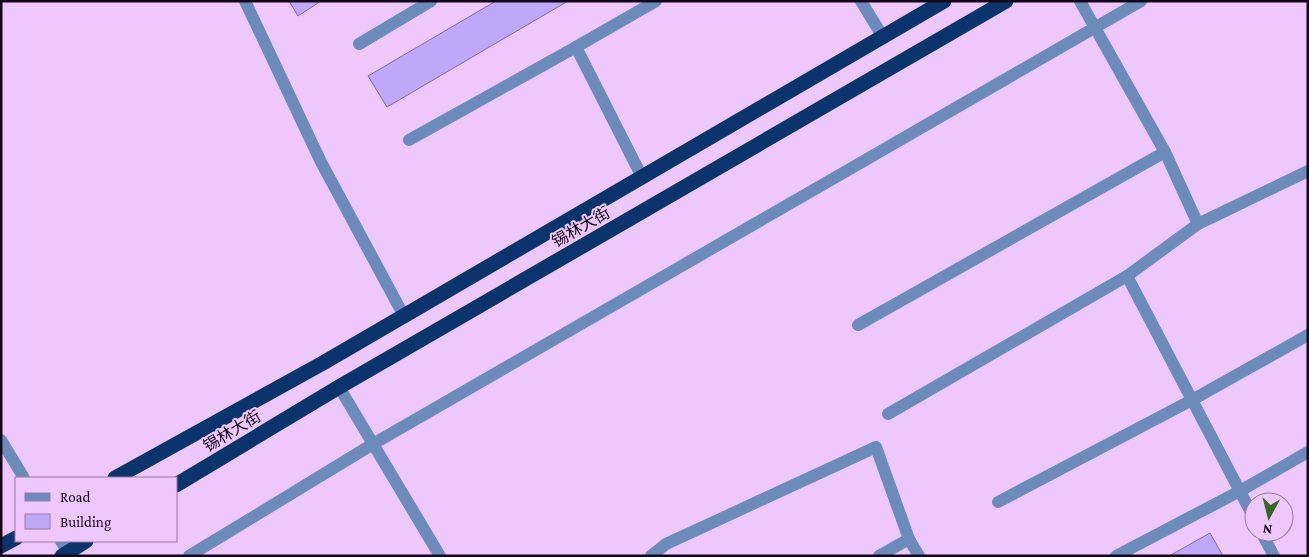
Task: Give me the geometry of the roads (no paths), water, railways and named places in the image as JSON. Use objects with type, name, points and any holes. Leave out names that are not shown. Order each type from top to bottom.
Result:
[{"type":"highway","name":"锡林大街","points":[[117,477],[323,363],[944,1]]},
{"type":"highway","name":"锡林大街","points":[[178,484],[339,387],[1006,1]]},
{"type":"highway","points":[[1,546],[15,539]]},
{"type":"highway","points":[[64,550],[84,542]]},
{"type":"street","points":[[245,1],[321,162],[404,316]]},
{"type":"street","points":[[359,44],[431,1]]},
{"type":"street","points":[[409,140],[656,1]]},
{"type":"street","points":[[861,1],[883,37]]},
{"type":"street","points":[[1080,1],[1165,152],[1198,224]]},
{"type":"street","points":[[189,556],[373,444],[1141,1]]},
{"type":"street","points":[[576,47],[642,177]]},
{"type":"street","points":[[858,326],[1165,152]]},
{"type":"street","points":[[888,414],[1127,276],[1198,224],[1308,171]]},
{"type":"street","points":[[1127,276],[1244,499]]},
{"type":"street","points":[[998,502],[1192,400],[1308,335]]},
{"type":"street","points":[[339,387],[440,556]]},
{"type":"street","points":[[1,440],[23,477]]},
{"type":"street","points":[[651,556],[666,544],[876,447],[909,539],[919,556]]},
{"type":"street","points":[[1116,556],[1240,491],[1308,452]]},
{"type":"street","points":[[879,556],[909,539]]},
{"type":"street","points":[[1266,542],[1274,556]]}]
